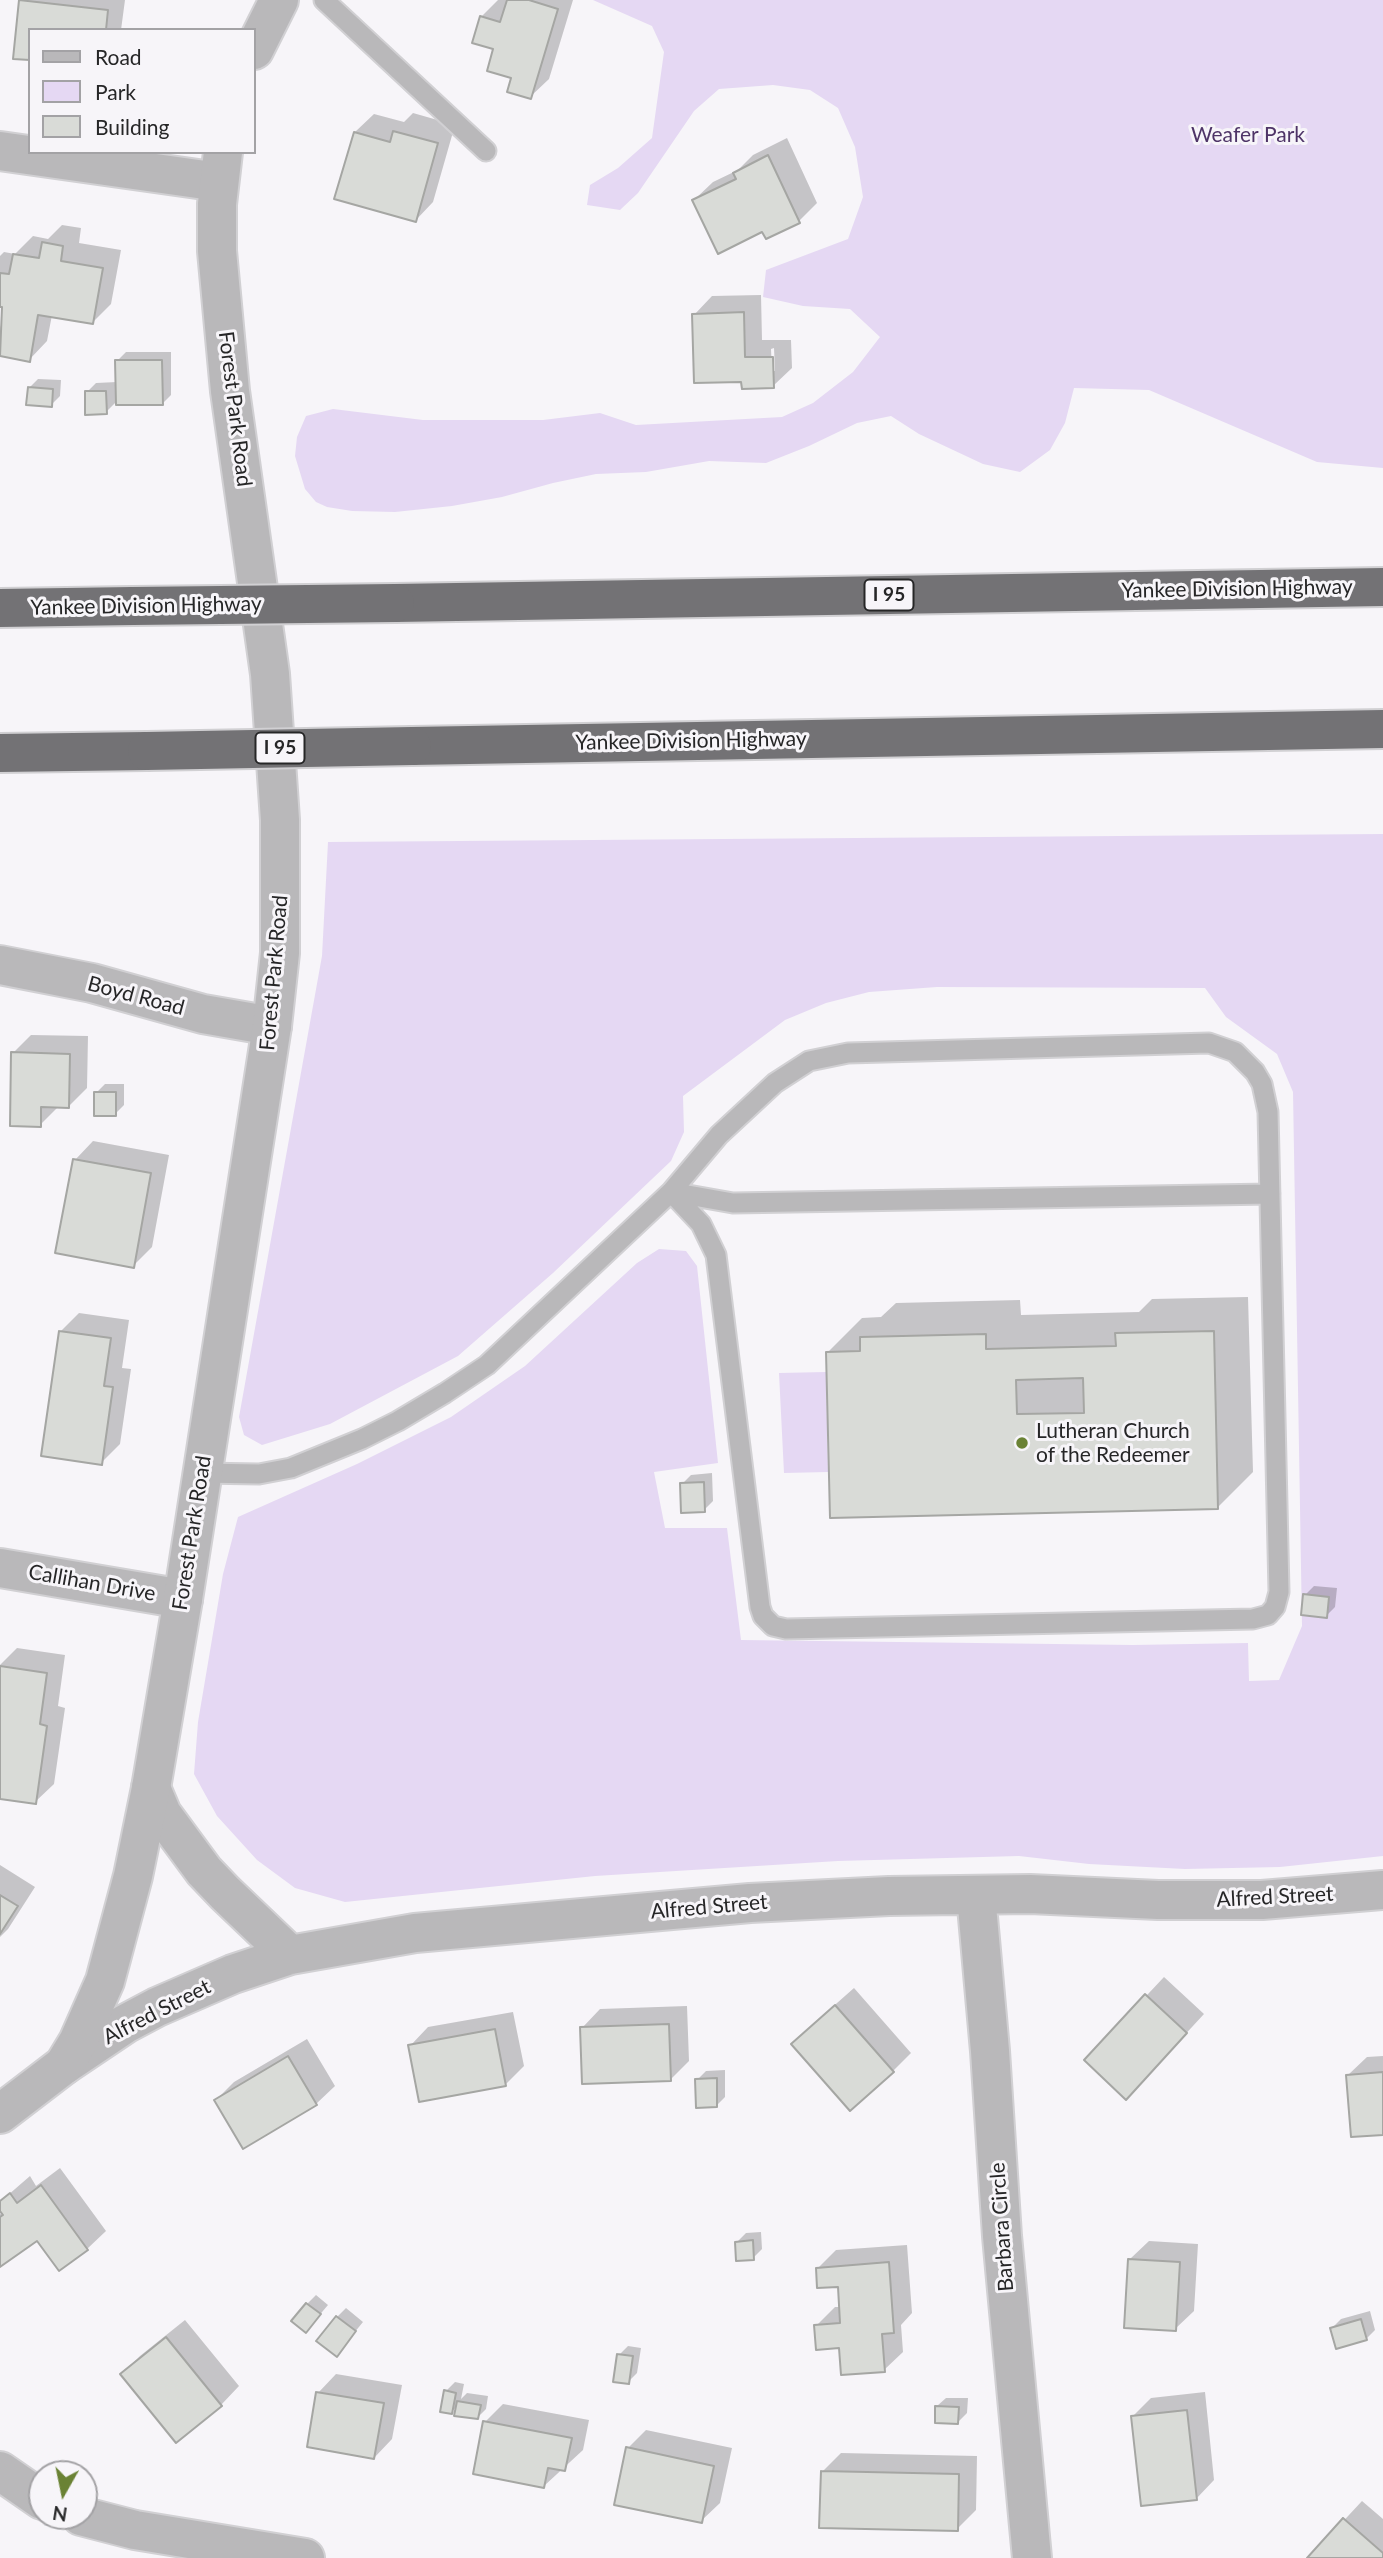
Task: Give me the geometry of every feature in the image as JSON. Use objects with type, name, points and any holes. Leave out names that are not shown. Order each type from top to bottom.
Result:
[{"type":"highway","name":"Yankee Division Highway","points":[[0,608],[1383,587]]},
{"type":"highway","name":"Yankee Division Highway","points":[[0,753],[1383,729]]},
{"type":"street","points":[[256,46],[279,0]]},
{"type":"street","points":[[0,151],[28,153]]},
{"type":"street","points":[[41,154],[221,167]]},
{"type":"street","name":"Forest Park Road","points":[[0,2114],[64,2065],[89,2019],[111,1961],[151,1788],[272,1026],[280,953],[280,820],[270,674],[225,341],[217,251],[221,167]]},
{"type":"street","name":"Boyd Road","points":[[0,965],[92,983],[203,1014],[272,1026]]},
{"type":"street","name":"Callihan Drive","points":[[0,1568],[183,1599]]},
{"type":"street","points":[[151,1788],[162,1814],[204,1871],[290,1955]]},
{"type":"street","name":"Alfred Street","points":[[64,2065],[125,2024],[233,1974],[290,1955],[415,1933],[750,1903],[889,1896],[1043,1895],[1158,1900],[1262,1900],[1383,1890]]},
{"type":"street","name":"Barbara Circle","points":[[976,1895],[1002,2236],[1032,2558]]},
{"type":"street","points":[[0,2471],[28,2490]]},
{"type":"street","points":[[98,2520],[135,2530],[304,2558]]},
{"type":"lane","points":[[324,0],[486,151]]},
{"type":"lane","points":[[201,1473],[259,1474],[291,1468],[362,1439],[410,1414],[487,1365],[671,1192],[719,1135],[775,1083],[797,1067],[821,1057],[848,1053],[1209,1042],[1234,1052],[1255,1072],[1262,1084],[1268,1112],[1279,1592],[1275,1607],[1268,1615],[1254,1619],[782,1629],[769,1623],[760,1607],[716,1255],[701,1224],[671,1192]]},
{"type":"lane","points":[[671,1192],[733,1203],[1270,1194]]},
{"type":"green space","name":"Weafer Park","points":[[593,0],[1383,0],[1383,468],[1317,462],[1149,390],[1074,388],[1065,423],[1050,450],[1020,472],[983,464],[919,434],[891,416],[857,423],[766,463],[709,461],[646,472],[596,474],[502,497],[395,512],[352,511],[327,507],[316,502],[305,489],[295,456],[297,437],[306,416],[333,409],[423,420],[543,420],[600,413],[636,425],[782,417],[813,403],[853,372],[880,337],[850,309],[803,306],[763,297],[766,270],[848,239],[863,197],[855,147],[838,108],[810,90],[773,85],[719,89],[694,111],[638,193],[620,210],[587,205],[590,185],[618,168],[652,138],[664,52],[652,26]]},
{"type":"green space","points":[[1383,834],[1383,1856],[1280,1867],[1185,1869],[1089,1864],[1019,1856],[838,1861],[595,1876],[345,1902],[295,1888],[257,1860],[217,1816],[194,1774],[198,1722],[223,1574],[238,1517],[357,1464],[451,1417],[525,1366],[637,1263],[659,1249],[686,1251],[697,1266],[718,1463],[654,1472],[665,1528],[727,1528],[741,1640],[1133,1645],[1248,1643],[1249,1681],[1279,1680],[1302,1626],[1293,1092],[1277,1054],[1226,1017],[1205,988],[937,987],[869,992],[826,1003],[785,1020],[683,1096],[684,1132],[671,1161],[553,1273],[458,1356],[330,1424],[262,1445],[244,1435],[239,1417],[322,956],[328,842]]},
{"type":"green space","points":[[826,1372],[828,1472],[784,1473],[779,1373]]},
{"type":"building","points":[[19,0],[108,10],[106,28],[28,28],[28,60],[13,59]]},
{"type":"building","points":[[507,0],[529,0],[558,9],[531,99],[507,92],[511,78],[487,71],[493,49],[472,43],[480,16],[500,22]]},
{"type":"building","points":[[393,131],[438,143],[416,222],[334,199],[354,132],[390,142]]},
{"type":"building","points":[[768,155],[800,223],[766,239],[762,232],[718,254],[692,200],[736,179],[733,173]]},
{"type":"building","points":[[42,242],[63,246],[61,261],[103,268],[93,324],[38,315],[30,362],[0,356],[0,273],[9,274],[13,254],[39,258]]},
{"type":"building","points":[[744,312],[745,357],[773,357],[774,388],[742,389],[741,382],[694,383],[692,314]]},
{"type":"building","points":[[115,360],[162,360],[163,405],[116,405]]},
{"type":"building","points":[[28,387],[53,389],[52,407],[26,405]]},
{"type":"building","points":[[85,391],[106,391],[107,414],[85,415]]},
{"type":"building","points":[[11,1052],[70,1054],[69,1108],[41,1107],[41,1127],[10,1126]]},
{"type":"building","points":[[94,1092],[116,1092],[116,1116],[94,1116]]},
{"type":"building","points":[[73,1159],[151,1173],[134,1268],[55,1253]]},
{"type":"building","points":[[59,1331],[111,1338],[104,1386],[113,1387],[102,1465],[41,1456]]},
{"type":"building","name":"Lutheran Church of the Redeemer","points":[[1214,1331],[1218,1509],[830,1518],[826,1352],[860,1351],[860,1337],[986,1334],[986,1349],[1116,1346],[1115,1333]],"holes":[[[1083,1378],[1084,1413],[1017,1414],[1016,1380]]]},
{"type":"building","points":[[704,1482],[705,1512],[681,1513],[680,1483]]},
{"type":"building","points":[[1303,1594],[1329,1597],[1327,1618],[1301,1615]]},
{"type":"building","points":[[0,1666],[47,1673],[40,1724],[47,1726],[36,1804],[0,1799]]},
{"type":"building","points":[[0,1895],[18,1906],[0,1934]]},
{"type":"building","points":[[1145,1994],[1187,2033],[1126,2100],[1084,2060]]},
{"type":"building","points":[[835,2005],[894,2072],[850,2111],[791,2044]]},
{"type":"building","points":[[669,2024],[671,2081],[582,2084],[580,2027]]},
{"type":"building","points":[[495,2029],[506,2086],[419,2102],[408,2045]]},
{"type":"building","points":[[288,2056],[317,2105],[243,2149],[214,2100]]},
{"type":"building","points":[[1383,2072],[1383,2135],[1351,2137],[1346,2075]]},
{"type":"building","points":[[717,2078],[717,2107],[696,2108],[695,2079]]},
{"type":"building","points":[[41,2185],[88,2250],[59,2271],[37,2241],[0,2267],[0,2217],[3,2215],[0,2201],[10,2193],[17,2203]]},
{"type":"building","points":[[753,2240],[754,2260],[736,2261],[735,2242]]},
{"type":"building","points":[[1128,2259],[1180,2262],[1176,2331],[1124,2328]]},
{"type":"building","points":[[889,2262],[894,2333],[882,2334],[885,2372],[841,2375],[839,2348],[816,2350],[814,2325],[840,2323],[838,2287],[817,2288],[816,2268]]},
{"type":"building","points":[[306,2303],[321,2314],[306,2333],[291,2321]]},
{"type":"building","points":[[336,2316],[356,2331],[337,2357],[316,2341]]},
{"type":"building","points":[[1361,2319],[1367,2340],[1336,2349],[1330,2328]]},
{"type":"building","points":[[166,2337],[222,2406],[176,2443],[120,2374]]},
{"type":"building","points":[[617,2354],[633,2356],[629,2384],[613,2382]]},
{"type":"building","points":[[444,2390],[456,2393],[452,2414],[440,2412]]},
{"type":"building","points":[[316,2392],[384,2403],[374,2459],[307,2447]]},
{"type":"building","points":[[457,2401],[481,2405],[478,2419],[454,2416]]},
{"type":"building","points":[[935,2406],[959,2407],[958,2424],[935,2423]]},
{"type":"building","points":[[1187,2410],[1197,2500],[1141,2506],[1131,2416]]},
{"type":"building","points":[[483,2421],[572,2438],[565,2471],[548,2468],[544,2488],[473,2474]]},
{"type":"building","points":[[626,2447],[714,2466],[702,2523],[614,2505]]},
{"type":"building","points":[[821,2471],[959,2474],[958,2531],[819,2528]]},
{"type":"building","points":[[1343,2518],[1383,2553],[1383,2558],[1307,2558]]},
{"type":"place","name":"Lutheran Church of the Redeemer","points":[[1022,1443]]}]
